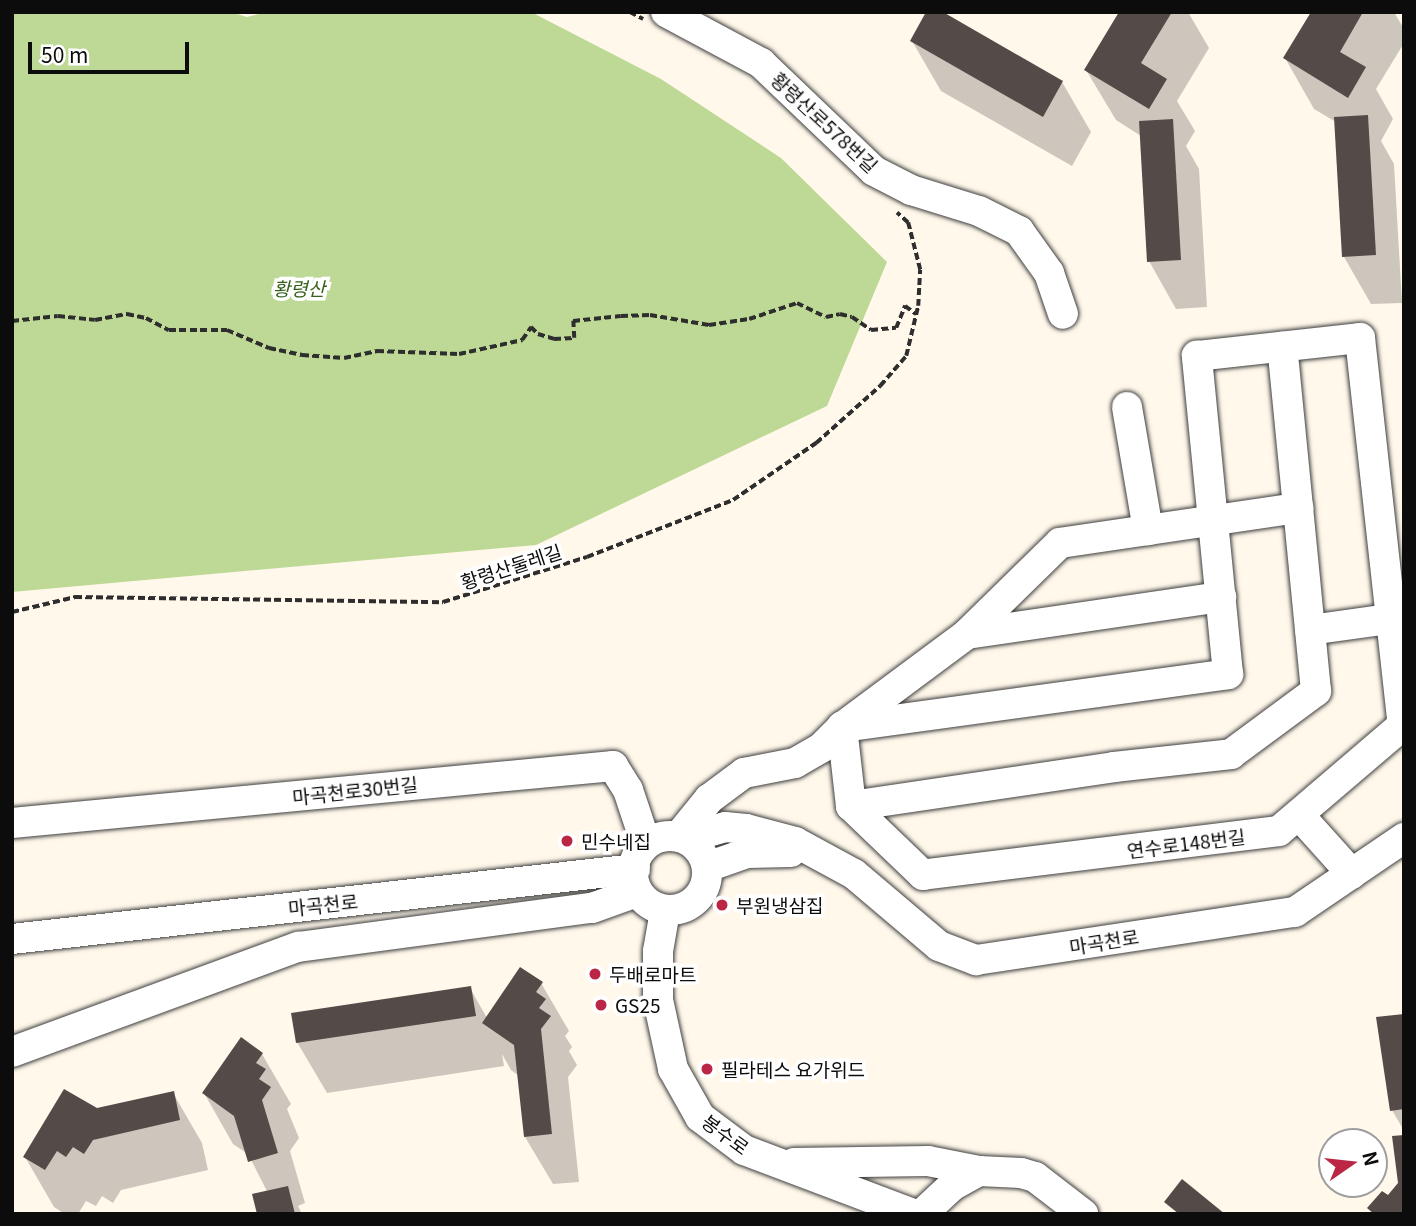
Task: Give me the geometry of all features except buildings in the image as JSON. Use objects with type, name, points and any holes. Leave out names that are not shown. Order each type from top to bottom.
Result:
[{"type":"street","name":"황령산로578번길","points":[[666,12],[761,64],[874,171],[911,190],[979,211],[1019,231],[1049,273],[1063,314]]},
{"type":"street","name":"연수로148번길","points":[[842,727],[1228,674],[1197,356],[1360,338],[1397,618],[1403,725],[1279,831],[923,874]]},
{"type":"street","points":[[851,806],[1114,767],[1231,754],[1315,691],[1282,347]]},
{"type":"street","points":[[1127,407],[1148,530]]},
{"type":"street","points":[[12,1052],[298,947],[592,908],[639,868],[649,905],[665,911],[682,909],[697,900],[706,884],[707,867],[701,853],[685,839],[709,799],[744,773],[794,763],[821,748],[842,727],[967,634],[1060,543],[1298,509]]},
{"type":"street","points":[[967,634],[1221,597]]},
{"type":"street","points":[[1310,630],[1397,618]]},
{"type":"street","points":[[842,727],[851,806],[923,874],[899,910]]},
{"type":"street","name":"마곡천로30번길","points":[[12,824],[612,766],[628,790],[639,868]]},
{"type":"street","points":[[1299,815],[1352,874]]},
{"type":"street","name":"마곡천로","points":[[12,939],[639,868],[662,836],[685,839],[725,827],[746,828],[795,842],[816,853],[854,874],[939,946],[976,960],[1294,912],[1404,838]]},
{"type":"street","name":"마곡천로","points":[[707,867],[747,853],[816,853]]},
{"type":"street","name":"봉수로","points":[[665,911],[658,951],[658,1000],[673,1069],[700,1117],[744,1150],[913,1214]]},
{"type":"street","points":[[779,1163],[928,1161],[979,1171],[1021,1173],[1035,1177],[1083,1214]]},
{"type":"street","points":[[922,1214],[953,1186],[979,1171]]},
{"type":"path","points":[[12,321],[58,316],[95,320],[127,314],[146,318],[169,330],[227,330],[269,348],[302,355],[344,358],[377,351],[459,354],[522,340],[531,327],[538,334],[555,339],[574,338],[573,321],[621,316],[650,315],[709,325],[749,319],[797,303],[826,317],[840,314],[852,317],[871,330],[896,328],[905,306],[916,314]]},
{"type":"path","name":"황령산둘레길","points":[[12,612],[75,597],[443,602],[587,557],[733,500],[816,443],[880,386],[906,356],[918,306]]},
{"type":"green space","name":"황령산","points":[[12,12],[230,12],[247,17],[266,12],[531,12],[661,79],[781,158],[887,262],[827,406],[536,545],[12,592]]},
{"type":"place","name":"민수네집","points":[[567,841]]},
{"type":"place","name":"부원냉삼집","points":[[722,905]]},
{"type":"place","name":"두배로마트","points":[[595,974]]},
{"type":"place","name":"GS25","points":[[601,1005]]},
{"type":"place","name":"필라테스 요가위드","points":[[707,1069]]}]
